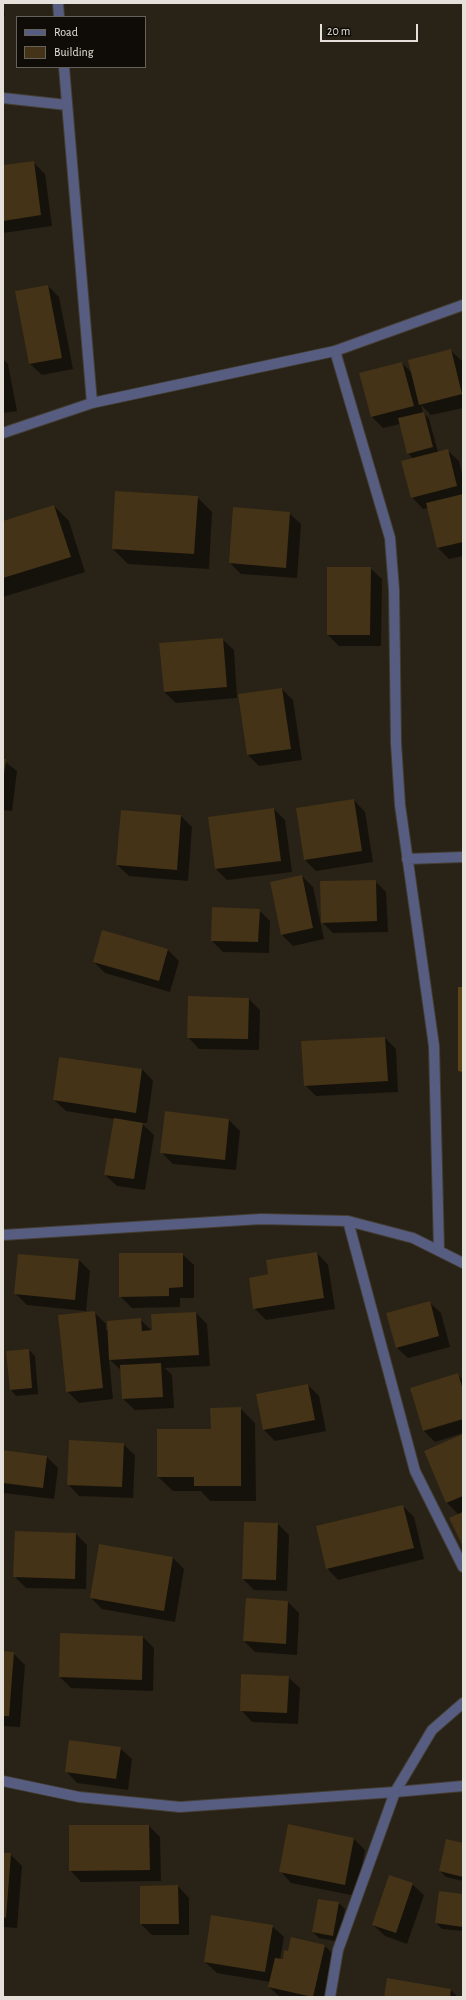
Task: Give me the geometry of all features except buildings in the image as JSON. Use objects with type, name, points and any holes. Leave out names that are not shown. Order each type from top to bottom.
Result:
[{"type":"street","points":[[58,3],[60,16]]},
{"type":"street","points":[[64,68],[92,404]]},
{"type":"street","points":[[3,98],[67,105]]},
{"type":"street","points":[[3,433],[92,404],[335,351],[463,305]]},
{"type":"street","points":[[335,351],[390,538],[394,590],[396,743],[400,805],[434,1046],[439,1250]]},
{"type":"street","points":[[407,859],[463,857]]},
{"type":"street","points":[[3,1236],[261,1219],[348,1221],[413,1238],[461,1261]]},
{"type":"street","points":[[348,1221],[415,1471],[463,1567]]},
{"type":"street","points":[[330,1997],[338,1950],[394,1792],[432,1730],[463,1703]]},
{"type":"street","points":[[3,1781],[79,1797],[180,1807],[463,1786]]},
{"type":"shaded area","points":[[458,987],[463,987],[463,1072],[458,1071]]}]
